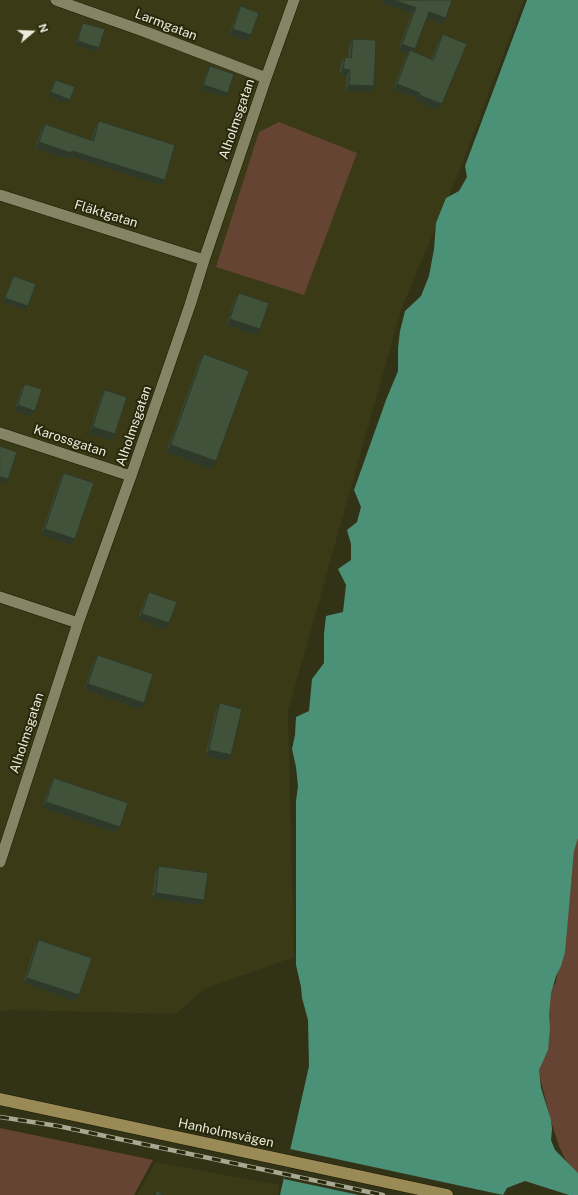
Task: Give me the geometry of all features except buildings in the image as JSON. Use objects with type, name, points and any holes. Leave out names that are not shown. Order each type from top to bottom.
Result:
[{"type":"street","name":"Larmgatan","points":[[56,0],[146,32],[266,78]]},
{"type":"street","name":"Alholmsgatan","points":[[0,862],[78,623],[131,476],[266,78],[294,0]]},
{"type":"street","name":"Fläktgatan","points":[[0,195],[204,260]]},
{"type":"street","name":"Karossgatan","points":[[0,433],[131,476]]},
{"type":"street","points":[[0,597],[78,623]]},
{"type":"street","name":"Hanholmsvägen","points":[[0,1099],[213,1146],[288,1160],[447,1195]]},
{"type":"shaded area","points":[[0,0],[524,0],[463,162],[401,310],[288,711],[294,957],[204,989],[176,1014],[10,1010],[0,1012]]},
{"type":"shaded area","points":[[527,0],[578,0],[578,838],[574,851],[565,952],[551,993],[548,1050],[539,1070],[541,1088],[551,1120],[551,1140],[555,1150],[578,1173],[578,1195],[569,1195],[525,1181],[507,1188],[503,1195],[280,1195],[309,1066],[308,1020],[296,965],[296,801],[298,786],[292,749],[295,735],[296,717],[309,711],[312,679],[324,663],[324,634],[326,616],[343,612],[346,585],[338,569],[351,560],[351,544],[347,530],[357,522],[361,507],[354,490],[398,371],[398,348],[405,311],[421,296],[429,276],[434,249],[436,223],[446,198],[459,191],[467,177],[465,166]]},
{"type":"shaded area","points":[[279,122],[357,153],[304,295],[216,267],[259,132]]},
{"type":"shaded area","points":[[578,823],[578,1173],[565,1159],[559,1146],[550,1118],[538,1069],[548,994],[556,982],[571,883],[574,852],[573,846]]},
{"type":"shaded area","points":[[0,1128],[153,1160],[134,1195],[0,1195]]},
{"type":"shaded area","points":[[156,1162],[279,1185],[278,1195],[137,1195]]},
{"type":"pier","points":[[290,1149],[503,1195],[359,1195],[284,1179]]},
{"type":"railway","points":[[0,1117],[58,1126],[383,1195]]}]
